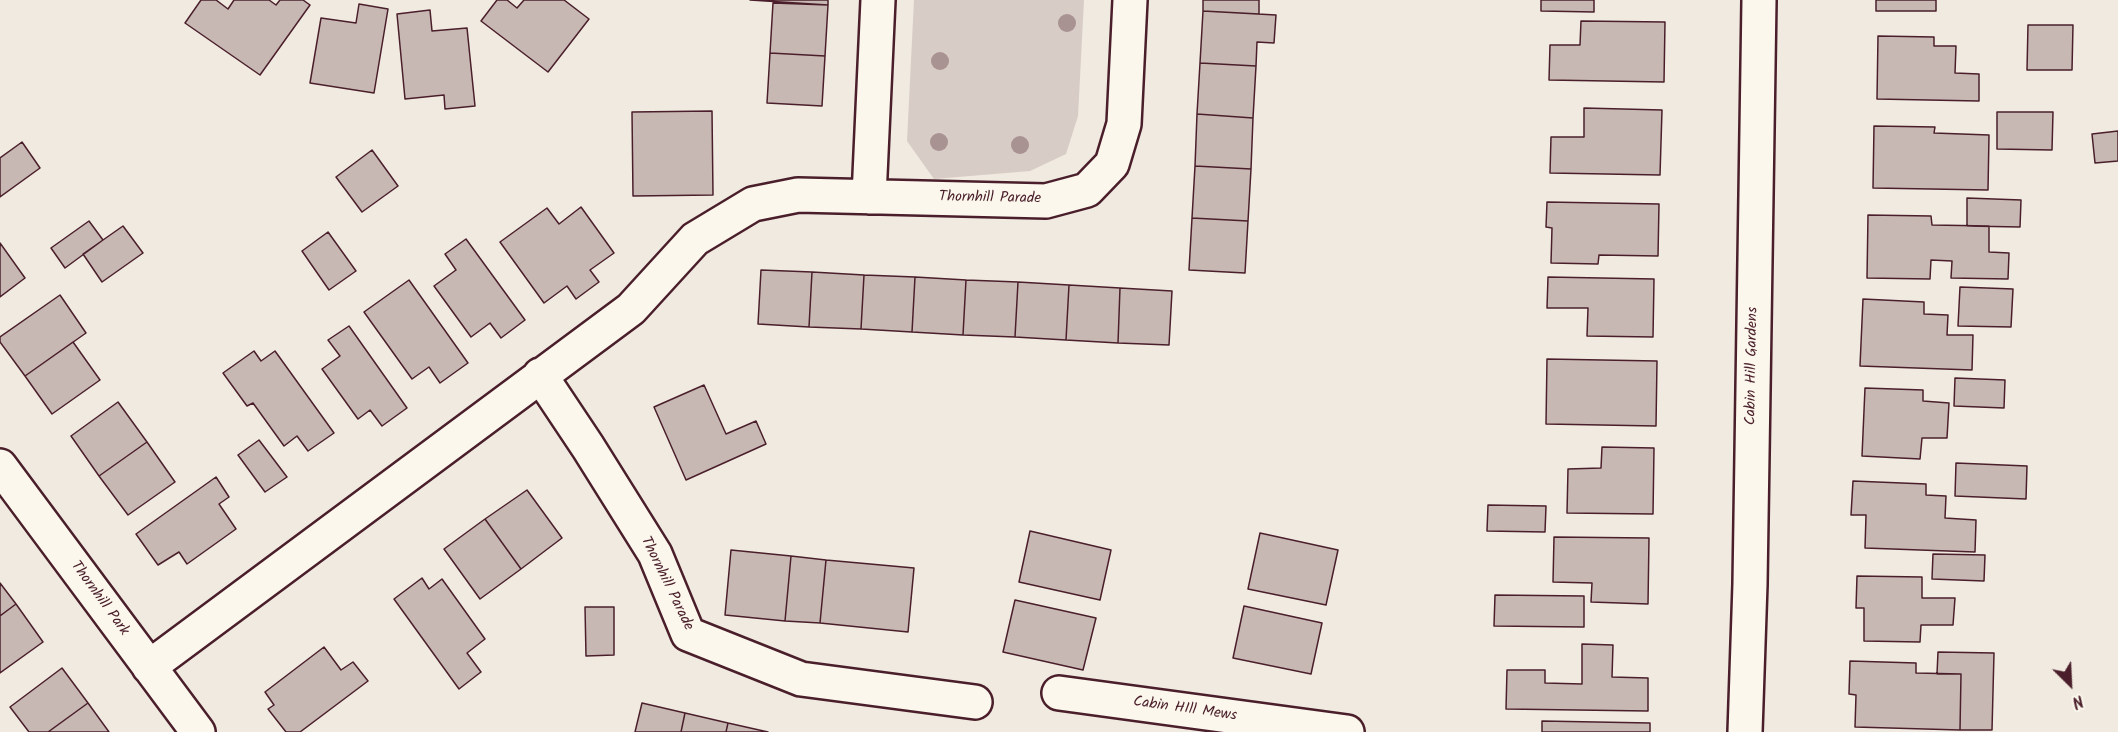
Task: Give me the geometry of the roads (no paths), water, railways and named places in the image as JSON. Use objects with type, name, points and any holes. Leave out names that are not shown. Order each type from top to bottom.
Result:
[{"type":"street","points":[[869,197],[878,0]]},
{"type":"street","name":"Thornhill Parade","points":[[149,667],[631,309],[695,239],[753,204],[798,195],[1046,201],[1087,190],[1112,164],[1124,124],[1130,0]]},
{"type":"street","name":"Cabin Hill Gardens","points":[[1745,732],[1750,584],[1759,0]]},
{"type":"street","name":"Thornhill Parade","points":[[540,375],[655,554],[688,634],[801,680],[975,702]]},
{"type":"street","name":"Thornhill Park","points":[[0,466],[198,732]]},
{"type":"street","name":"Cabin HIll Mews","points":[[1059,693],[1347,732]]}]
